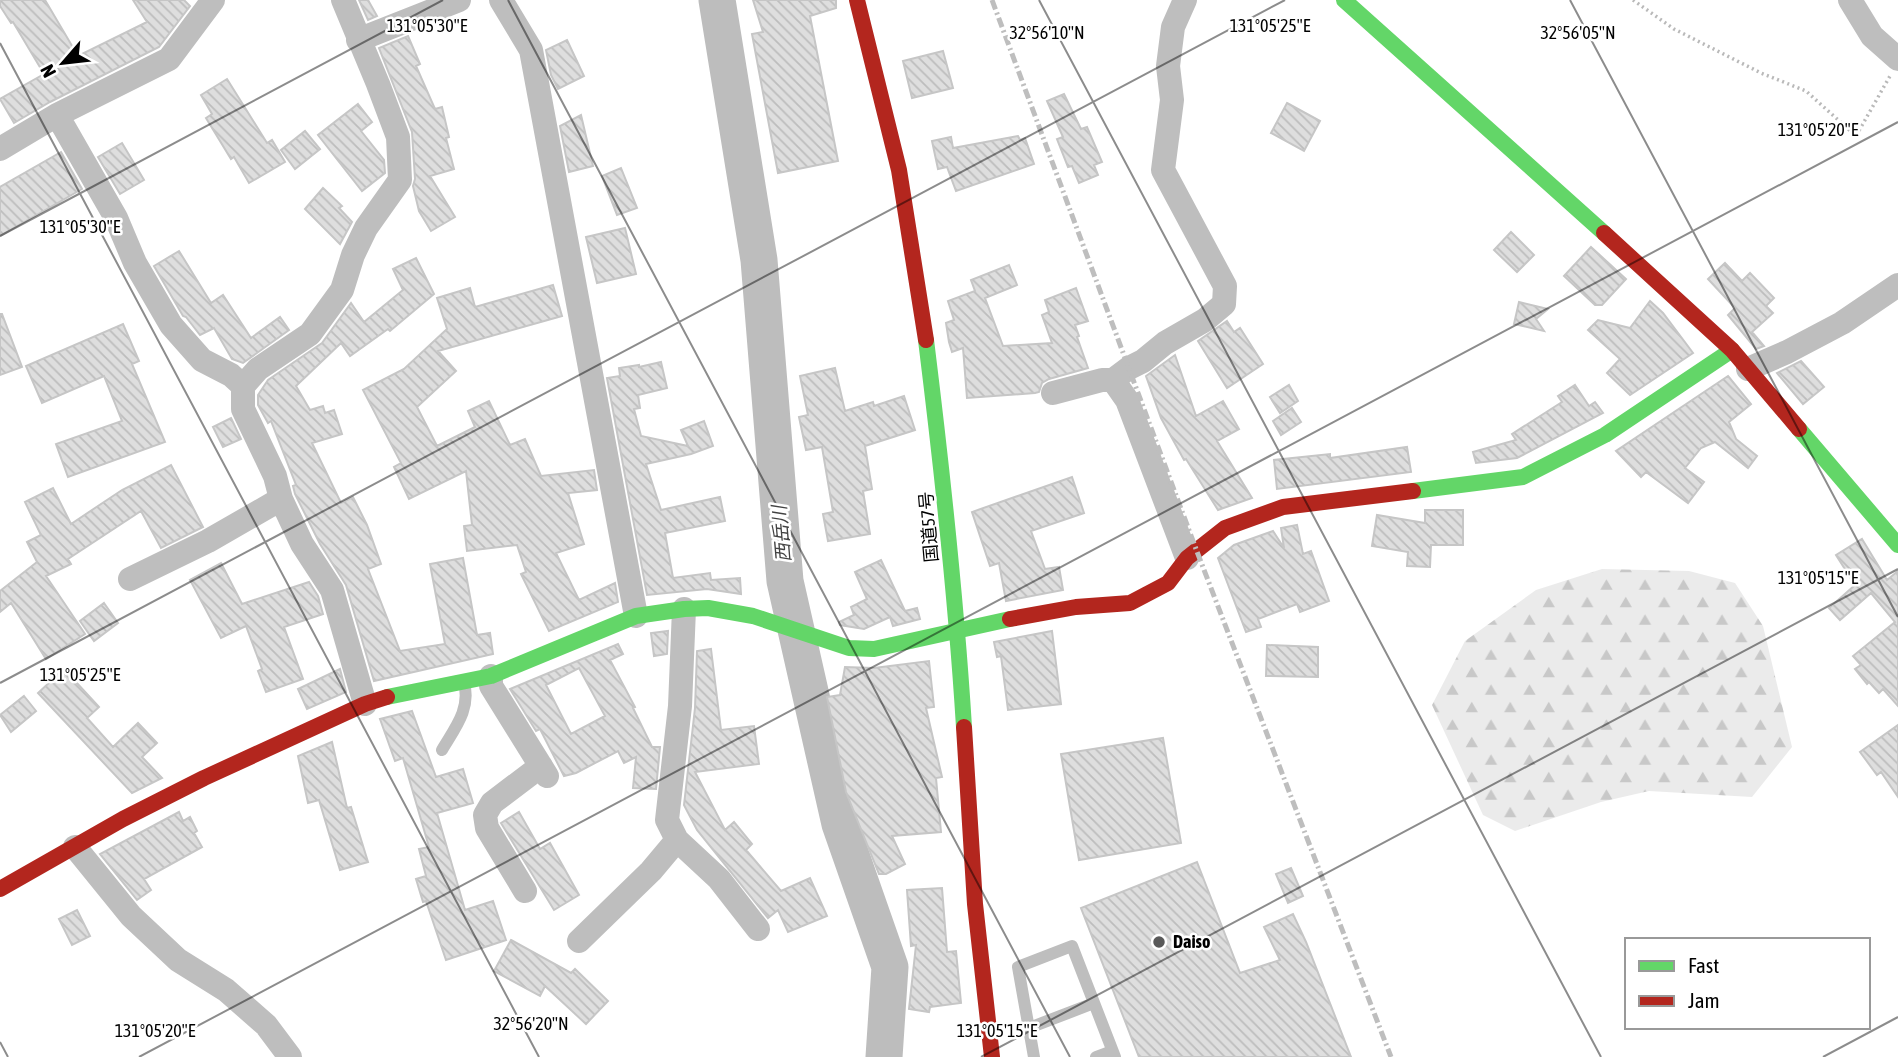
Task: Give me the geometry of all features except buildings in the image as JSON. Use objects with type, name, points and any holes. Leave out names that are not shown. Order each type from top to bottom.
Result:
[{"type":"main road","name":"国道57号","points":[[858,0],[899,170],[922,308],[943,474],[958,629],[975,904],[992,1057]]},
{"type":"main road","points":[[1344,0],[1504,141],[1732,350],[1898,545]]},
{"type":"main road","points":[[0,890],[123,819],[204,778],[365,704],[393,695],[491,676],[636,616],[708,608],[752,616],[849,648],[874,649],[958,629],[1076,607],[1130,603],[1168,583],[1186,558],[1225,528],[1283,507],[1523,477],[1605,435],[1732,350]]},
{"type":"street","points":[[0,149],[57,115],[169,59],[214,0]]},
{"type":"street","points":[[343,0],[398,137],[401,180],[366,228],[353,254],[342,290],[310,334],[258,369],[243,386],[243,409],[275,476],[281,499],[302,544],[332,590],[365,704]]},
{"type":"street","points":[[358,40],[459,0]]},
{"type":"street","points":[[501,0],[531,50],[636,616]]},
{"type":"street","points":[[1053,393],[1102,380],[1113,380],[1165,343],[1205,320],[1224,304],[1225,286],[1163,170],[1172,100],[1168,66],[1173,27],[1185,0]]},
{"type":"street","points":[[1850,0],[1872,36],[1895,65]]},
{"type":"street","points":[[57,115],[116,218],[135,263],[171,325],[202,360],[231,375],[243,386]]},
{"type":"street","points":[[1748,369],[1842,323],[1898,285]]},
{"type":"street","points":[[1113,380],[1127,400],[1186,558]]},
{"type":"street","points":[[130,579],[208,541],[281,499]]},
{"type":"street","points":[[684,609],[680,705],[667,820],[677,841],[719,878],[758,929]]},
{"type":"street","points":[[491,676],[491,686],[544,771],[492,803],[485,815],[487,828],[525,891]]},
{"type":"street","points":[[579,941],[651,871],[677,841]]},
{"type":"street","points":[[75,848],[131,916],[178,960],[226,990],[266,1025],[290,1057]]},
{"type":"lane","points":[[442,750],[465,710],[467,696],[464,682]]},
{"type":"lane","points":[[1034,1057],[1018,967],[1072,946],[1114,1054],[1096,1057]]},
{"type":"lane","points":[[1029,1028],[1094,1003]]},
{"type":"path","points":[[1633,0],[1674,29],[1806,91],[1856,136],[1895,65]]},
{"type":"green space","points":[[1602,569],[1689,571],[1735,583],[1763,626],[1792,747],[1752,797],[1649,791],[1601,802],[1515,831],[1483,815],[1432,705],[1465,641],[1536,590]]},
{"type":"waterway","name":"西岳川","points":[[717,0],[759,260],[785,581],[840,824],[890,967],[884,1057]]},
{"type":"railway","points":[[992,0],[1196,549],[1391,1057]]},
{"type":"traffic: fast","points":[[1344,0],[1604,233]]},
{"type":"traffic: fast","points":[[926,340],[948,533],[964,727]]},
{"type":"traffic: fast","points":[[1413,491],[1523,477],[1605,435],[1732,350]]},
{"type":"traffic: fast","points":[[1799,429],[1898,545]]},
{"type":"traffic: fast","points":[[387,697],[491,676],[636,616],[684,609],[708,608],[753,616],[849,648],[874,649],[1010,619]]},
{"type":"traffic: jam","points":[[857,0],[899,170],[926,340]]},
{"type":"traffic: jam","points":[[1604,233],[1732,350],[1799,429]]},
{"type":"traffic: jam","points":[[1010,619],[1076,607],[1130,603],[1168,583],[1187,558],[1225,528],[1283,507],[1413,491]]},
{"type":"traffic: jam","points":[[0,889],[123,819],[204,778],[365,704],[387,697]]},
{"type":"traffic: jam","points":[[964,727],[975,904],[992,1057]]},
{"type":"place","name":"Daiso","points":[[1159,942]]}]
